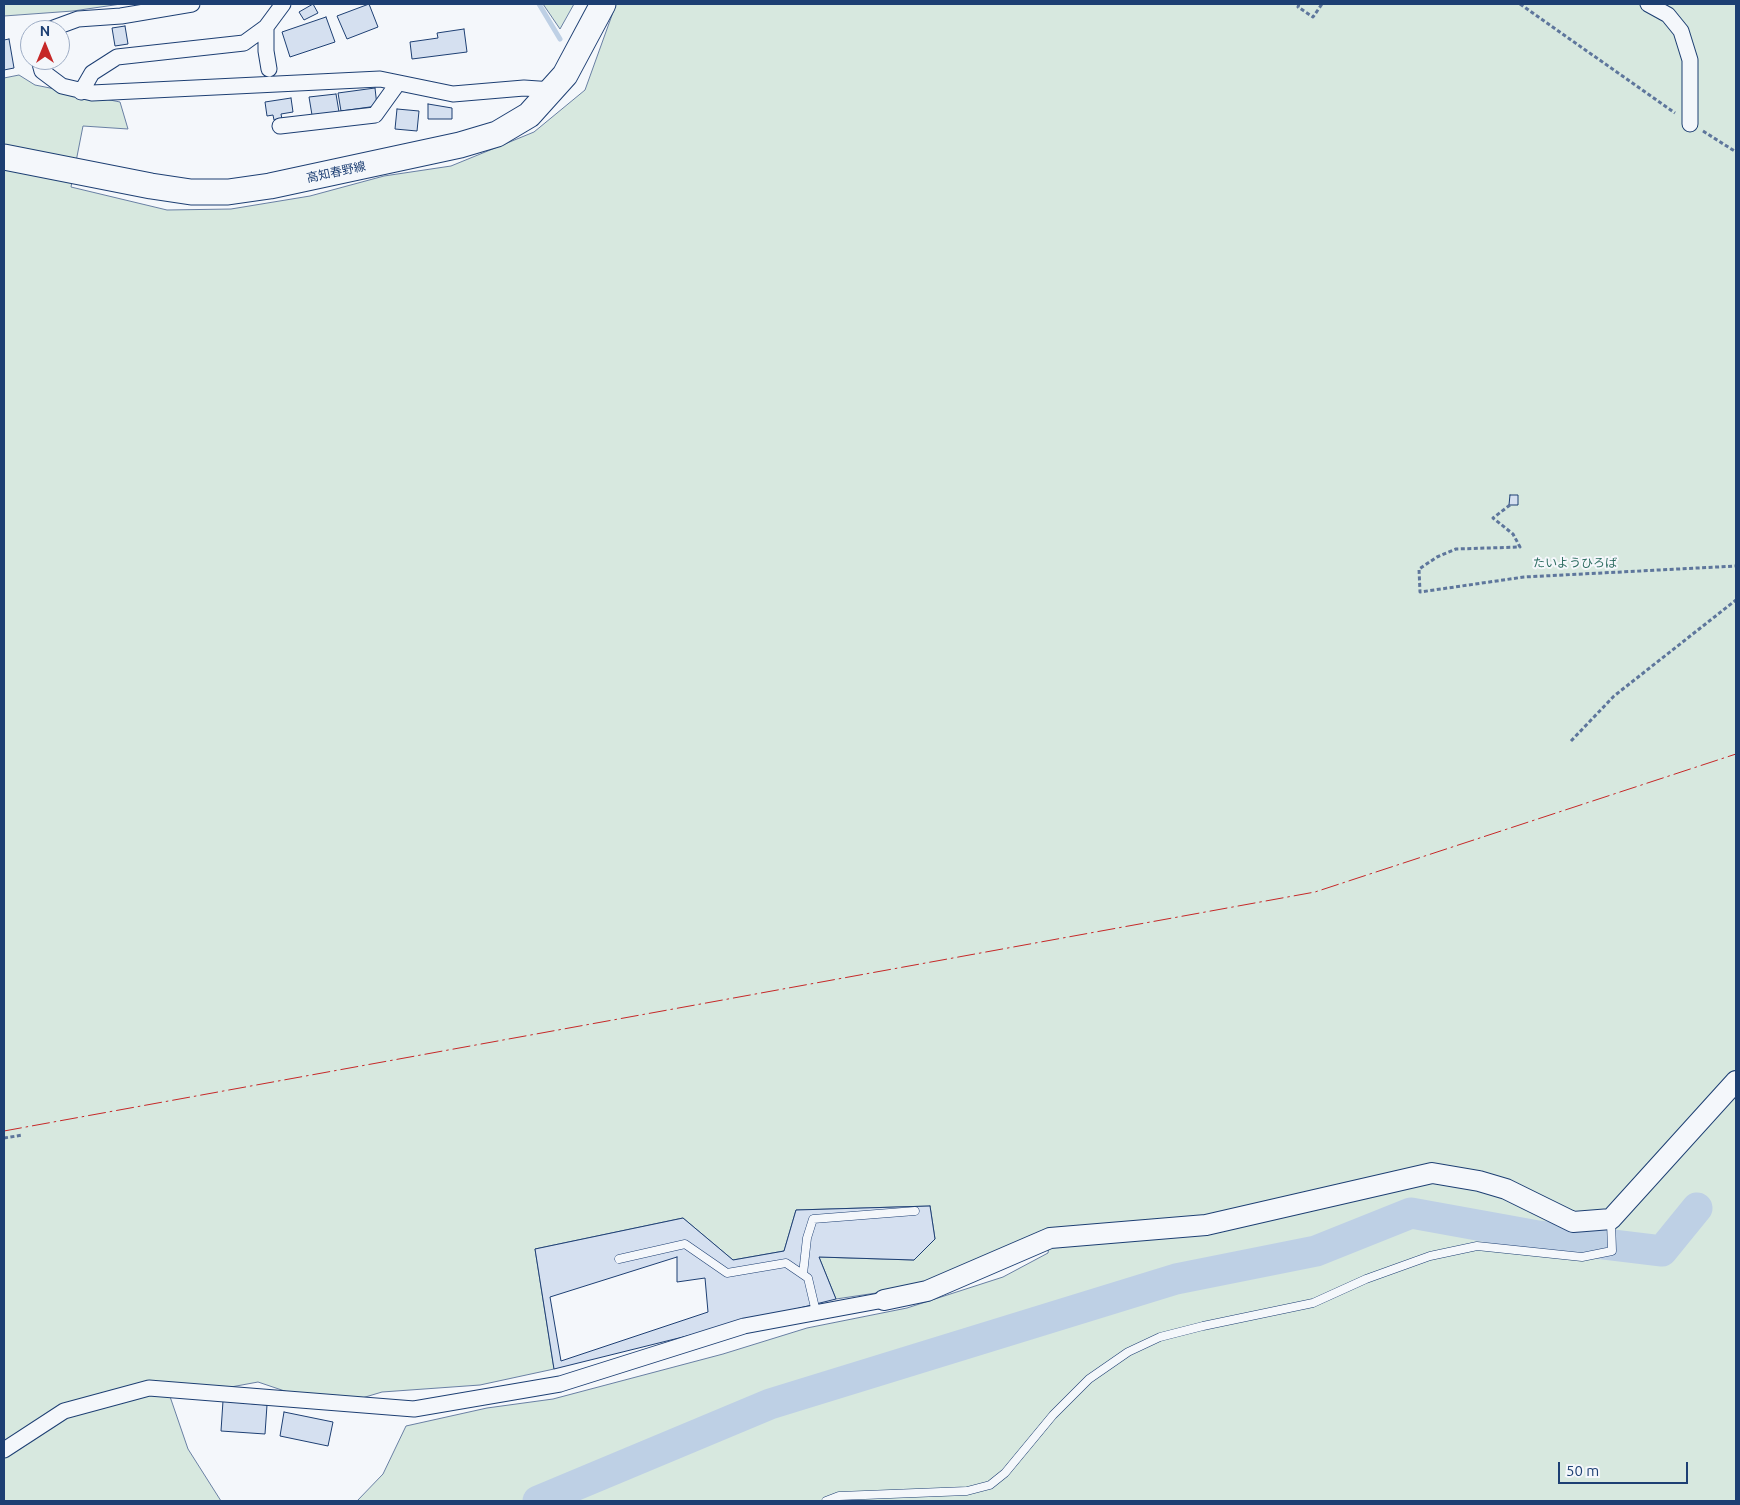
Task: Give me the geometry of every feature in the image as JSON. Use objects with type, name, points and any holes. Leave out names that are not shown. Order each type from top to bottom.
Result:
[{"type":"main road","name":"高知春野線","points":[[4,157],[151,186],[191,192],[228,192],[270,186],[416,155],[497,134],[529,116],[565,75],[603,4]]},
{"type":"street","points":[[70,22],[78,19],[121,16],[192,4]]},
{"type":"street","points":[[81,92],[92,73],[117,57],[244,43],[266,27],[283,4]]},
{"type":"street","points":[[1648,4],[1668,15],[1681,31],[1690,60],[1690,124]]},
{"type":"street","points":[[266,27],[266,51],[269,69]]},
{"type":"street","points":[[42,70],[62,86],[81,92],[380,79],[453,94],[524,88],[553,90]]},
{"type":"street","points":[[280,126],[374,115],[398,83]]},
{"type":"street","points":[[4,1450],[64,1411],[149,1388],[414,1410],[560,1384],[744,1326],[927,1291],[1050,1238],[1206,1225],[1432,1174],[1479,1181],[1506,1189],[1572,1222],[1611,1219],[1736,1081]]},
{"type":"lane","points":[[803,1274],[808,1238],[813,1219],[915,1211]]},
{"type":"lane","points":[[826,1501],[839,1496],[967,1491],[990,1485],[1005,1473],[1053,1415],[1089,1379],[1128,1352],[1160,1337],[1313,1303],[1366,1279],[1430,1256],[1477,1246],[1582,1258],[1612,1251],[1611,1219]]},
{"type":"lane","points":[[619,1259],[685,1244],[727,1273],[786,1263],[808,1278],[816,1312]]},
{"type":"path","points":[[1299,4],[1298,7],[1313,17],[1322,4]]},
{"type":"path","points":[[1520,4],[1690,124],[1736,152]]},
{"type":"path","points":[[1510,505],[1493,518],[1512,534],[1520,547],[1456,550],[1437,557],[1420,569],[1420,592],[1524,576],[1736,566]]},
{"type":"path","points":[[1571,741],[1614,696],[1736,600]]},
{"type":"path","points":[[4,1138],[23,1135]]},
{"type":"green space","points":[[4,4],[121,4],[73,11],[4,16]]},
{"type":"green space","points":[[543,4],[574,4],[560,29]]},
{"type":"green space","name":"たいようひろば","points":[[616,4],[1736,4],[1736,1501],[357,1501],[383,1474],[406,1426],[487,1408],[553,1399],[723,1354],[807,1328],[907,1308],[1003,1277],[1048,1253],[1050,1239],[923,1286],[836,1299],[819,1257],[914,1260],[935,1239],[930,1206],[796,1210],[784,1251],[733,1260],[683,1218],[535,1249],[554,1369],[480,1385],[382,1392],[332,1407],[258,1382],[204,1392],[165,1382],[188,1449],[221,1501],[4,1501],[4,78],[19,75],[35,85],[120,102],[128,129],[83,126],[71,187],[167,210],[231,209],[310,196],[384,176],[451,166],[534,132],[585,90]]},
{"type":"building","points":[[313,4],[318,13],[304,20],[299,12]]},
{"type":"building","points":[[369,4],[378,27],[347,39],[337,16]]},
{"type":"building","points":[[326,17],[335,42],[290,57],[282,32]]},
{"type":"building","points":[[125,26],[128,44],[115,46],[112,28]]},
{"type":"building","points":[[464,29],[467,52],[412,59],[410,42],[438,38],[437,33]]},
{"type":"building","points":[[9,39],[14,68],[4,70],[4,40]]},
{"type":"building","points":[[375,88],[377,106],[341,111],[338,93]]},
{"type":"building","points":[[336,94],[339,112],[312,115],[309,97]]},
{"type":"building","points":[[291,98],[293,112],[281,114],[282,119],[274,120],[273,115],[267,116],[265,102]]},
{"type":"building","points":[[428,104],[452,108],[452,119],[428,119]]},
{"type":"building","points":[[397,109],[419,111],[417,131],[395,129]]},
{"type":"building","points":[[1510,495],[1518,495],[1518,505],[1509,505]]},
{"type":"building","points":[[930,1206],[935,1239],[914,1260],[819,1257],[836,1299],[554,1369],[535,1249],[683,1218],[733,1260],[784,1251],[796,1210]]},
{"type":"building","points":[[677,1257],[677,1282],[705,1278],[708,1312],[561,1361],[550,1297]]},
{"type":"building","points":[[223,1401],[267,1405],[265,1434],[221,1431]]},
{"type":"building","points":[[284,1412],[333,1422],[328,1446],[280,1436]]},
{"type":"waterway","points":[[539,4],[560,39]]},
{"type":"waterway","points":[[538,1501],[770,1404],[1176,1279],[1316,1251],[1411,1213],[1538,1236],[1662,1251],[1697,1208]]},
{"type":"power","points":[[4,1131],[1315,892],[1736,754]]}]
